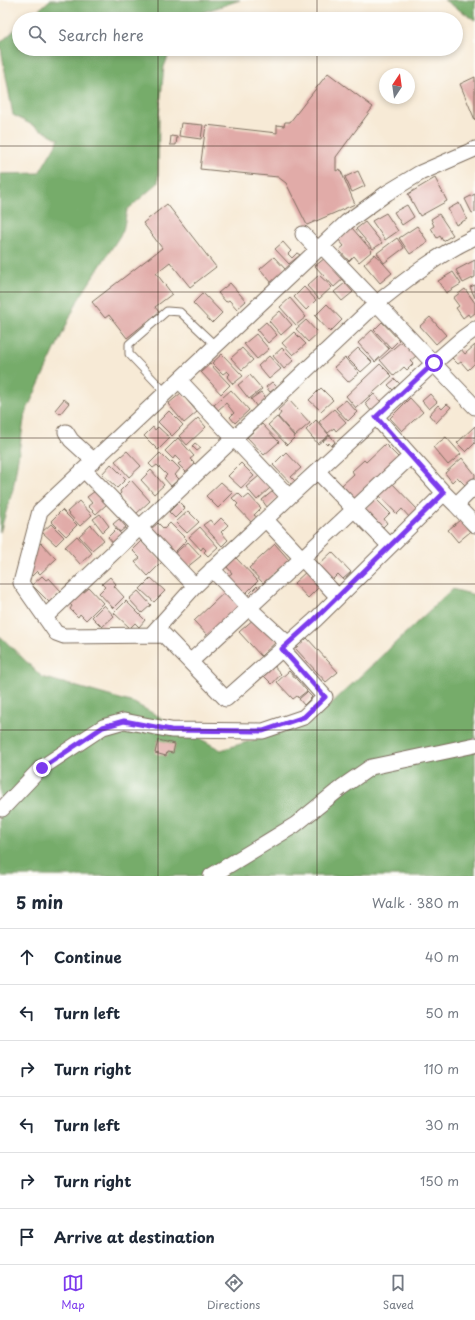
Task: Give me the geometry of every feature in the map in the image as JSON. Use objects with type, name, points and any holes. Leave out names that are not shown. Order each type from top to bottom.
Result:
[{"type":"street","points":[[444,493],[314,620],[226,699],[164,635],[64,636],[56,633],[21,583],[40,511],[180,381],[347,222],[388,193],[420,173],[475,149]]},
{"type":"street","points":[[303,234],[320,248],[377,303],[475,407]]},
{"type":"street","points":[[45,617],[140,526],[235,439],[377,303],[441,255],[475,237]]},
{"type":"street","points":[[151,635],[212,569],[434,363],[464,336],[475,330]]},
{"type":"street","points":[[180,381],[289,498]]},
{"type":"street","points":[[376,417],[444,493],[475,525]]},
{"type":"street","points":[[66,432],[89,466],[140,526],[195,586]]},
{"type":"street","points":[[190,662],[411,456]]},
{"type":"street","points":[[317,471],[390,546]]},
{"type":"street","points":[[456,505],[475,486]]},
{"type":"street","points":[[266,520],[338,597]]},
{"type":"street","points":[[2,808],[42,768],[103,727],[124,721],[171,730],[263,731],[304,717],[325,697],[284,646],[212,569]]},
{"type":"street","points":[[211,876],[295,825],[342,787],[371,767],[475,745]]},
{"type":"lane","points":[[166,393],[129,354],[129,344],[167,310],[180,312],[216,346]]},
{"type":"green space","points":[[50,0],[240,0],[204,12],[36,12]]},
{"type":"green space","points":[[444,0],[475,0],[475,20]]},
{"type":"green space","points":[[12,32],[12,56],[168,56],[164,67],[159,116],[158,183],[127,210],[123,231],[78,300],[25,414],[13,489],[0,532],[0,174],[39,173],[59,139],[13,115],[0,43]]},
{"type":"green space","points":[[452,589],[475,595],[475,876],[0,876],[0,636],[42,677],[134,703],[221,750],[312,722]]},
{"type":"building","points":[[328,73],[373,107],[336,157],[336,171],[340,169],[355,204],[307,225],[286,183],[278,177],[200,169],[206,125],[277,133],[277,125],[284,126],[285,122],[290,122]]},
{"type":"building","points":[[475,77],[475,120],[460,84]]},
{"type":"building","points":[[181,123],[203,125],[201,139],[179,136]]},
{"type":"building","points":[[171,136],[177,137],[176,145],[170,145]]},
{"type":"building","points":[[358,171],[365,186],[352,192],[345,177]]},
{"type":"building","points":[[435,178],[447,201],[420,216],[408,194]]},
{"type":"building","points":[[475,194],[475,212],[472,213],[465,199]]},
{"type":"building","points":[[459,203],[467,219],[456,225],[448,209]]},
{"type":"building","points":[[167,204],[216,267],[190,287],[170,262],[156,273],[172,294],[155,307],[159,312],[127,338],[109,315],[105,318],[92,302],[162,248],[143,223]]},
{"type":"building","points":[[407,205],[414,217],[402,225],[394,212]]},
{"type":"building","points":[[386,213],[398,231],[385,240],[372,221]]},
{"type":"building","points":[[439,214],[453,235],[443,241],[440,236],[437,238],[431,228],[434,226],[431,219]]},
{"type":"building","points":[[365,222],[382,243],[373,249],[356,229]]},
{"type":"building","points":[[417,226],[428,242],[410,254],[399,238]]},
{"type":"building","points":[[352,228],[372,251],[359,262],[354,256],[349,261],[339,250],[344,246],[338,239]]},
{"type":"building","points":[[397,238],[404,248],[384,263],[377,253]]},
{"type":"building","points":[[283,242],[291,251],[288,254],[292,258],[297,253],[300,255],[289,264],[275,249]]},
{"type":"building","points":[[375,254],[392,273],[380,283],[364,264]]},
{"type":"building","points":[[274,257],[286,270],[272,283],[260,269]]},
{"type":"building","points":[[325,258],[344,278],[334,287],[315,266]]},
{"type":"building","points":[[475,260],[475,277],[463,283],[456,270]]},
{"type":"building","points":[[453,272],[461,284],[446,293],[438,281]]},
{"type":"building","points":[[319,275],[332,287],[319,299],[307,286]]},
{"type":"building","points":[[230,283],[246,301],[237,309],[229,300],[226,302],[218,293]]},
{"type":"building","points":[[345,283],[353,292],[342,301],[334,292]]},
{"type":"building","points":[[475,285],[475,298],[470,287]]},
{"type":"building","points":[[304,287],[316,300],[306,310],[294,297]]},
{"type":"building","points":[[465,289],[475,303],[475,313],[470,317],[468,314],[463,318],[456,308],[459,306],[453,298]]},
{"type":"building","points":[[203,293],[222,313],[212,323],[193,303]]},
{"type":"building","points":[[290,298],[306,317],[296,325],[280,307]]},
{"type":"building","points":[[327,304],[342,320],[330,332],[315,316]]},
{"type":"building","points":[[280,311],[292,325],[281,335],[269,321]]},
{"type":"building","points":[[430,317],[446,335],[436,344],[420,326]]},
{"type":"building","points":[[306,320],[318,333],[308,342],[296,329]]},
{"type":"building","points":[[266,322],[277,335],[268,343],[257,330]]},
{"type":"building","points":[[382,322],[399,340],[391,348],[374,330]]},
{"type":"building","points":[[372,330],[389,349],[375,362],[358,343]]},
{"type":"building","points":[[294,332],[306,344],[293,355],[282,343]]},
{"type":"building","points":[[256,334],[269,349],[257,359],[244,344]]},
{"type":"building","points":[[402,341],[416,356],[410,361],[413,364],[407,370],[404,367],[394,376],[380,360]]},
{"type":"building","points":[[475,345],[475,363],[468,370],[461,362],[458,364],[452,358],[461,349],[465,354]]},
{"type":"building","points":[[242,348],[253,360],[242,370],[231,358]]},
{"type":"building","points":[[282,348],[294,360],[284,369],[273,356]]},
{"type":"building","points":[[358,348],[372,362],[361,372],[347,358]]},
{"type":"building","points":[[222,354],[243,376],[233,384],[227,377],[230,374],[227,371],[223,374],[212,363]]},
{"type":"building","points":[[269,356],[281,369],[269,379],[258,366]]},
{"type":"building","points":[[345,358],[359,373],[348,382],[334,367]]},
{"type":"building","points":[[210,364],[230,385],[221,394],[201,372]]},
{"type":"building","points":[[380,364],[392,376],[356,408],[346,396]]},
{"type":"building","points":[[250,375],[262,389],[249,399],[238,385]]},
{"type":"building","points":[[395,379],[400,384],[393,390],[388,385]]},
{"type":"building","points":[[272,382],[277,387],[270,392],[266,387]]},
{"type":"building","points":[[321,388],[333,400],[321,411],[309,400]]},
{"type":"building","points":[[231,390],[249,410],[235,423],[230,417],[234,413],[226,403],[218,410],[214,405]]},
{"type":"building","points":[[261,392],[267,400],[257,407],[251,399]]},
{"type":"building","points":[[181,393],[197,412],[184,423],[168,404]]},
{"type":"building","points":[[374,394],[381,402],[371,411],[365,403]]},
{"type":"building","points":[[430,394],[437,402],[429,409],[422,401]]},
{"type":"building","points":[[410,398],[423,412],[402,431],[390,418]]},
{"type":"building","points":[[64,399],[69,403],[60,414],[55,410]]},
{"type":"building","points":[[289,400],[310,423],[295,436],[278,417],[281,413],[278,410]]},
{"type":"building","points":[[346,400],[357,412],[348,421],[336,408]]},
{"type":"building","points":[[447,404],[451,407],[436,423],[429,415],[438,405],[442,409]]},
{"type":"building","points":[[334,409],[346,422],[336,431],[334,428],[328,433],[319,422]]},
{"type":"building","points":[[169,411],[183,425],[172,436],[158,422]]},
{"type":"building","points":[[277,417],[295,437],[287,445],[268,425]]},
{"type":"building","points":[[198,418],[206,427],[187,445],[179,436]]},
{"type":"building","points":[[316,420],[329,435],[318,444],[306,430]]},
{"type":"building","points":[[262,424],[279,442],[264,455],[247,437]]},
{"type":"building","points":[[475,426],[475,443],[466,452],[457,443]]},
{"type":"building","points":[[153,427],[155,430],[158,427],[170,438],[158,450],[144,436]]},
{"type":"building","points":[[330,435],[335,442],[331,446],[329,443],[327,445],[323,441]]},
{"type":"building","points":[[446,437],[461,454],[448,465],[433,447]]},
{"type":"building","points":[[178,438],[194,456],[190,459],[196,465],[187,473],[178,464],[181,462],[175,456],[173,459],[165,451]]},
{"type":"building","points":[[195,443],[201,448],[197,451],[192,446]]},
{"type":"building","points":[[385,444],[399,458],[354,499],[342,485],[354,474],[352,471],[364,460],[366,462]]},
{"type":"building","points":[[127,451],[141,466],[129,477],[115,461]]},
{"type":"building","points":[[286,452],[301,468],[291,477],[295,481],[292,485],[273,465]]},
{"type":"building","points":[[160,453],[170,463],[172,461],[180,469],[175,475],[179,479],[171,486],[164,478],[167,475],[157,465],[153,468],[149,464]]},
{"type":"building","points":[[462,458],[475,474],[475,477],[465,485],[457,477],[452,482],[445,473]]},
{"type":"building","points":[[241,463],[254,476],[241,488],[228,476]]},
{"type":"building","points":[[111,464],[126,479],[117,488],[102,474]]},
{"type":"building","points":[[151,470],[164,485],[154,494],[141,480]]},
{"type":"building","points":[[259,476],[270,488],[257,500],[246,487]]},
{"type":"building","points":[[131,480],[150,501],[136,514],[119,495],[121,493],[120,491]]},
{"type":"building","points":[[390,481],[418,510],[410,518],[402,509],[397,514],[377,493]]},
{"type":"building","points":[[221,482],[233,493],[218,508],[206,496]]},
{"type":"building","points":[[95,491],[107,504],[96,514],[88,506],[92,503],[87,497]]},
{"type":"building","points":[[273,491],[278,497],[267,507],[262,500]]},
{"type":"building","points":[[238,493],[244,499],[249,495],[261,508],[254,515],[258,518],[253,524],[236,506],[238,504],[232,498]]},
{"type":"building","points":[[376,499],[390,513],[384,519],[387,523],[383,527],[365,509]]},
{"type":"building","points":[[79,501],[92,515],[80,526],[67,512]]},
{"type":"building","points":[[179,502],[185,508],[175,518],[169,512]]},
{"type":"building","points":[[62,510],[77,525],[66,536],[51,521]]},
{"type":"building","points":[[188,511],[199,522],[187,533],[176,522]]},
{"type":"building","points":[[100,514],[109,526],[103,532],[93,519]]},
{"type":"building","points":[[221,518],[228,525],[221,532],[228,540],[222,546],[203,525],[210,520],[214,525]]},
{"type":"building","points":[[119,519],[126,527],[120,532],[113,524]]},
{"type":"building","points":[[460,520],[470,532],[458,542],[448,530]]},
{"type":"building","points":[[158,523],[164,529],[170,523],[187,540],[174,553],[151,529]]},
{"type":"building","points":[[51,524],[64,537],[56,545],[42,532]]},
{"type":"building","points":[[91,525],[104,540],[92,550],[79,536]]},
{"type":"building","points":[[200,527],[218,547],[208,556],[204,552],[206,550],[203,547],[201,550],[189,537]]},
{"type":"building","points":[[116,529],[122,535],[113,543],[108,537]]},
{"type":"building","points":[[77,536],[92,553],[80,564],[65,547]]},
{"type":"building","points":[[141,541],[162,562],[148,576],[135,562],[140,558],[132,550]]},
{"type":"building","points":[[188,542],[201,556],[186,568],[174,554]]},
{"type":"building","points":[[41,543],[56,559],[40,574],[37,571],[32,576],[26,569],[33,551]]},
{"type":"building","points":[[275,544],[289,560],[263,583],[249,568]]},
{"type":"building","points":[[332,552],[351,572],[343,579],[338,574],[332,580],[318,565]]},
{"type":"building","points":[[236,558],[258,581],[246,593],[245,592],[241,595],[228,576],[232,573],[227,567]]},
{"type":"building","points":[[308,570],[322,584],[308,598],[294,583]]},
{"type":"building","points":[[42,576],[46,580],[49,578],[61,591],[49,602],[32,585]]},
{"type":"building","points":[[110,577],[116,584],[114,586],[124,597],[113,608],[99,593],[105,587],[102,584]]},
{"type":"building","points":[[151,578],[165,591],[154,602],[140,589]]},
{"type":"building","points":[[257,586],[263,592],[251,604],[245,598]]},
{"type":"building","points":[[89,588],[103,603],[86,620],[80,614],[78,617],[70,609],[72,606],[69,603],[81,591],[83,593]]},
{"type":"building","points":[[228,589],[242,605],[208,636],[194,621]]},
{"type":"building","points":[[138,591],[151,605],[142,613],[129,599]]},
{"type":"building","points":[[126,601],[145,620],[139,627],[135,623],[130,628],[114,613]]},
{"type":"building","points":[[104,605],[114,616],[102,627],[92,617]]},
{"type":"building","points":[[255,618],[277,641],[261,656],[239,632]]},
{"type":"building","points":[[307,638],[338,672],[326,682],[295,648]]},
{"type":"building","points":[[272,664],[281,674],[272,684],[262,674]]},
{"type":"building","points":[[289,671],[307,691],[298,698],[297,696],[293,699],[277,682]]},
{"type":"building","points":[[307,692],[312,697],[304,705],[299,699]]},
{"type":"building","points":[[158,740],[175,744],[173,753],[167,752],[166,756],[155,753]]},
{"type":"route","points":[[42,768],[103,727],[124,721],[171,730],[263,731],[304,717],[325,697],[282,649],[314,620],[444,493],[376,417],[434,363]]}]
